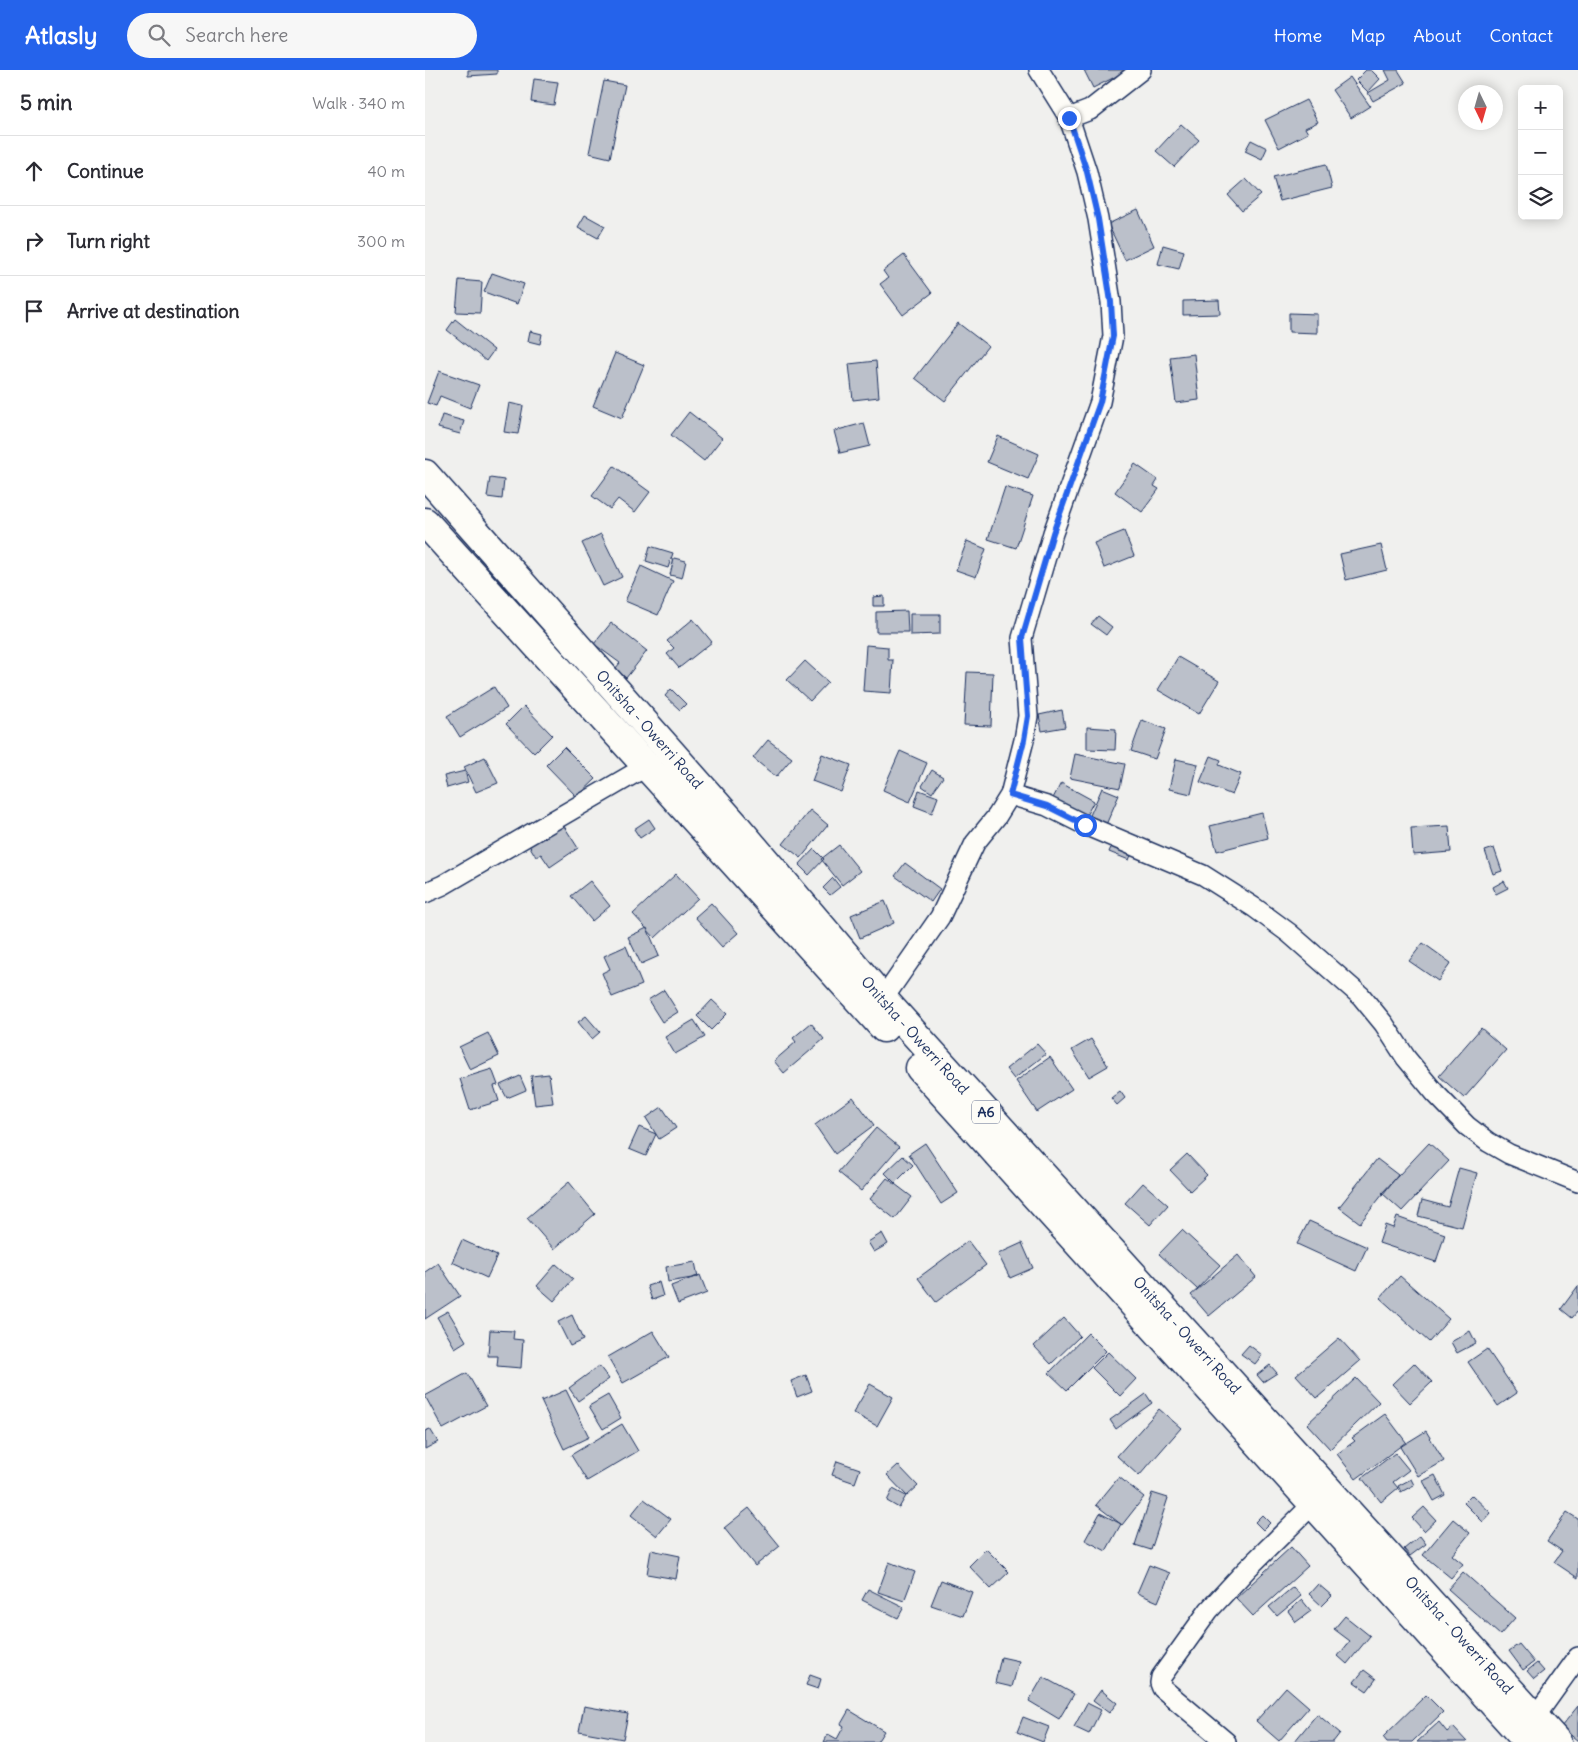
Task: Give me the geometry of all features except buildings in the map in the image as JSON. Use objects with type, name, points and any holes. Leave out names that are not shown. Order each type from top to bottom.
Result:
[{"type":"highway","name":"Onitsha - Owerri Road","points":[[425,474],[735,825],[883,999],[1527,1735]]},
{"type":"highway","name":"Onitsha - Owerri Road","points":[[425,522],[1313,1504],[1527,1735],[1557,1742]]},
{"type":"street","points":[[883,999],[940,917],[975,843],[997,816],[1010,795],[1028,716],[1022,638],[1053,533],[1100,402],[1113,336],[1111,302],[1098,219],[1087,172],[1069,118],[1039,70]]},
{"type":"street","points":[[1069,118],[1090,110],[1141,70]]},
{"type":"street","points":[[425,893],[443,885],[647,766]]},
{"type":"street","points":[[1010,795],[1047,806],[1094,829],[1203,875],[1255,908],[1289,933],[1361,996],[1384,1024],[1412,1065],[1467,1126],[1488,1142],[1509,1154],[1578,1182]]},
{"type":"street","points":[[1227,1742],[1162,1688],[1160,1683],[1161,1677],[1209,1610],[1247,1569],[1313,1504]]},
{"type":"street","points":[[1527,1735],[1578,1657]]},
{"type":"route","points":[[1069,118],[1079,143],[1098,219],[1111,302],[1113,336],[1100,402],[1053,533],[1029,607],[1022,638],[1028,716],[1019,765],[1010,795],[1047,806],[1085,825]]}]
